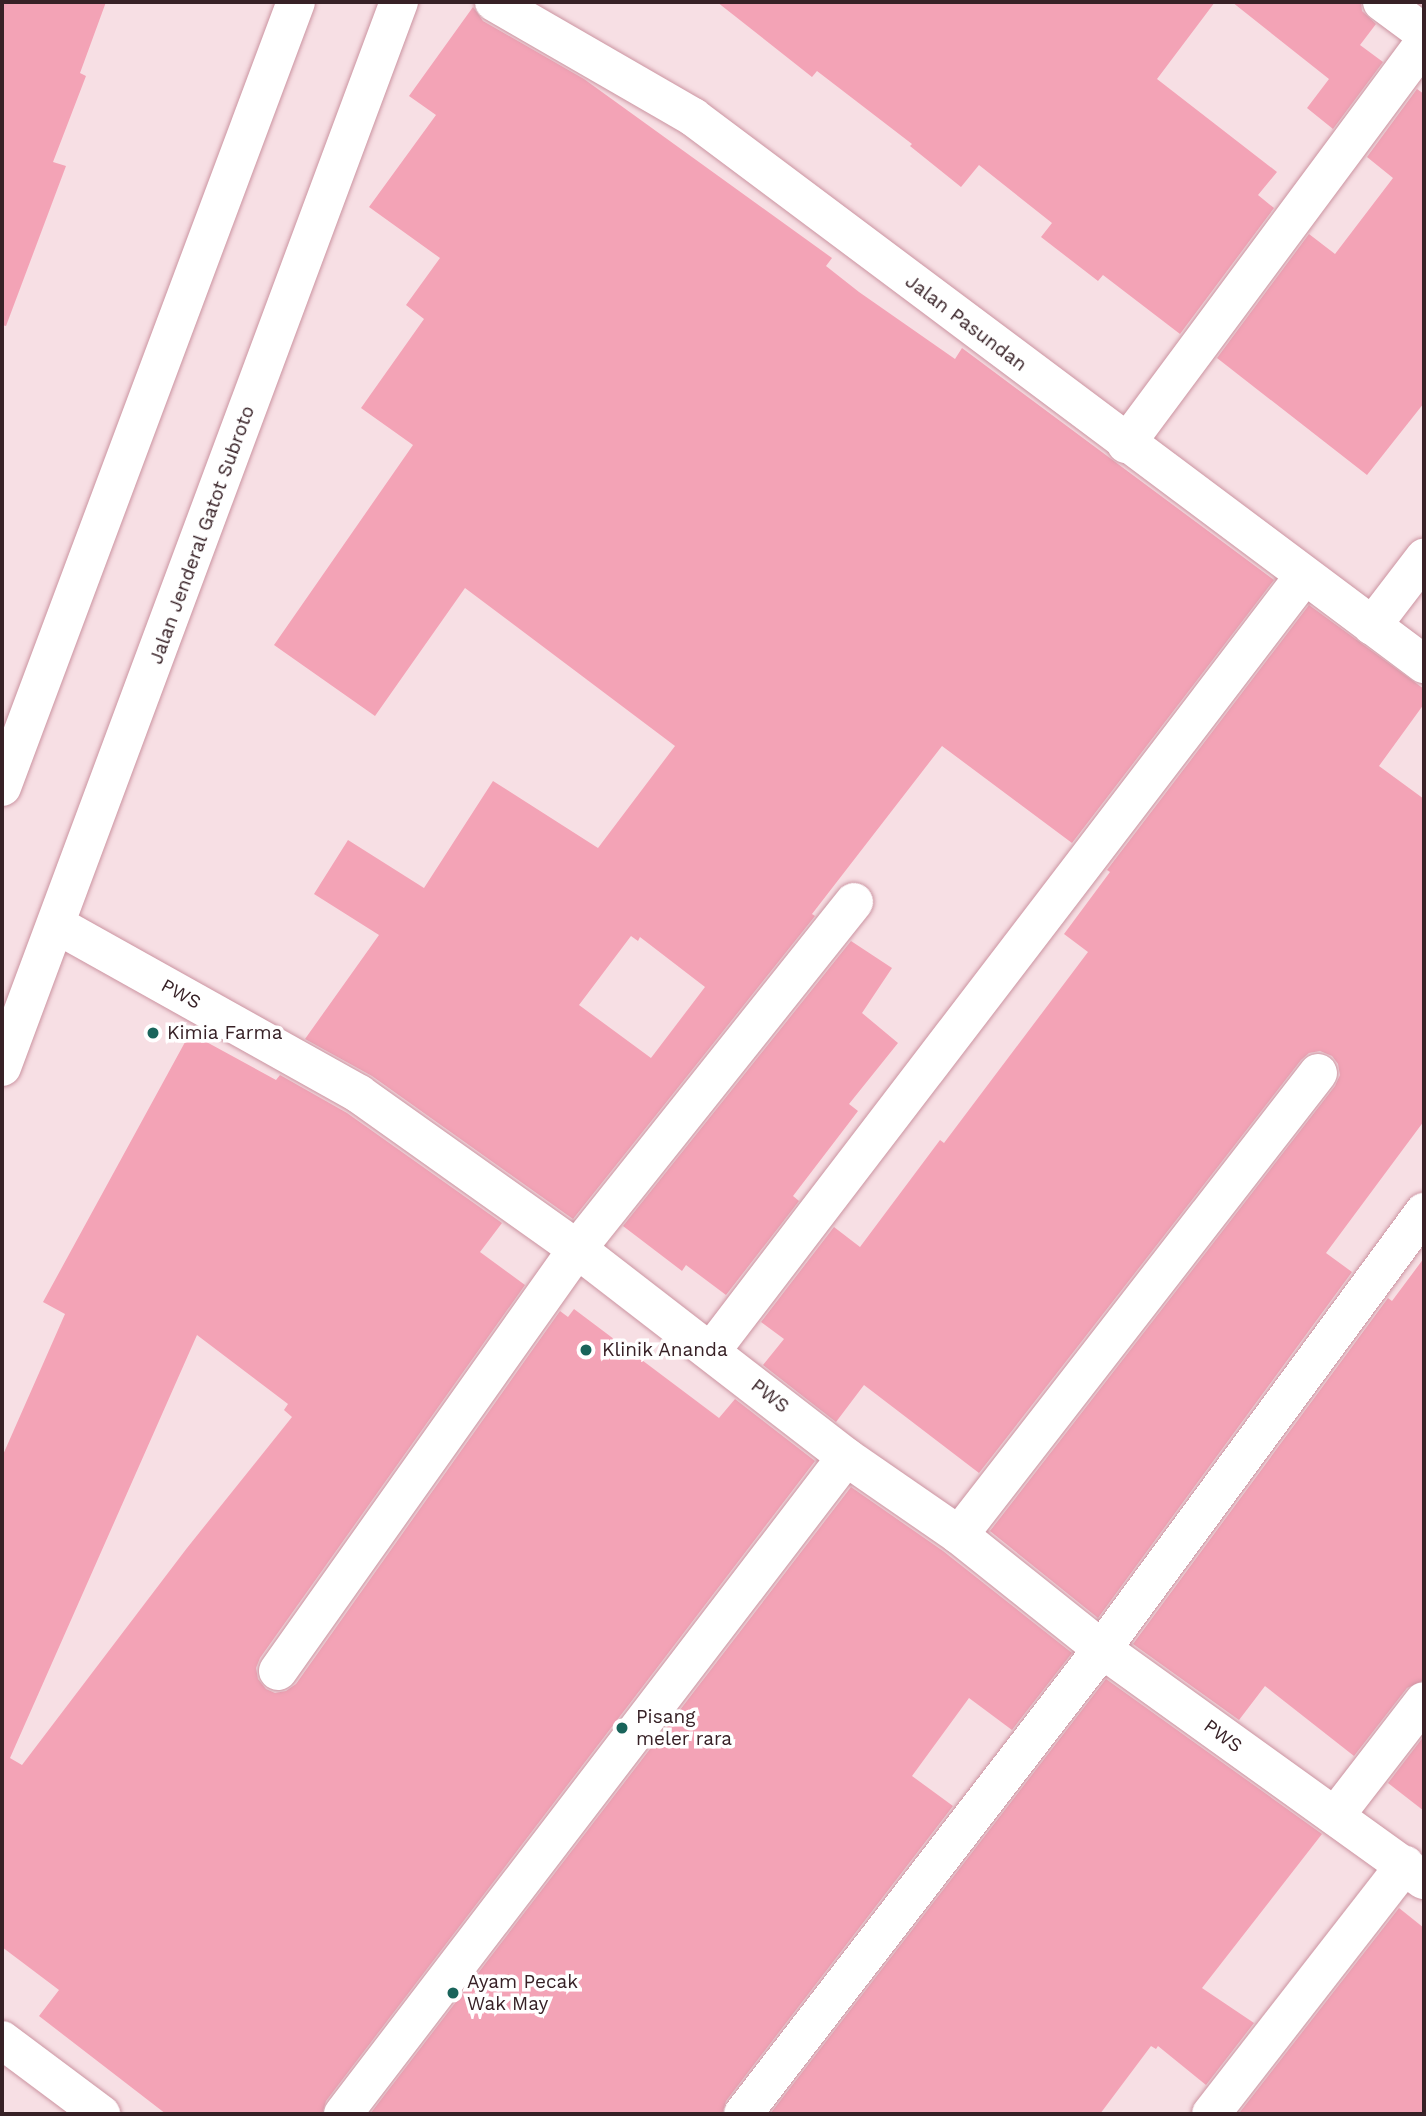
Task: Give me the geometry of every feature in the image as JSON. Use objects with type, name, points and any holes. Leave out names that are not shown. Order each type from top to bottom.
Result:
[{"type":"street","points":[[2,787],[296,2]]},
{"type":"street","name":"Jalan Jenderal Gatot Subroto","points":[[2,1068],[399,2]]},
{"type":"street","name":"Jalan Pasundan","points":[[494,2],[693,117],[1126,444],[1424,664]]},
{"type":"street","points":[[1382,2],[1424,33]]},
{"type":"street","points":[[1126,444],[1424,43]]},
{"type":"street","points":[[1372,626],[1424,558]]},
{"type":"street","points":[[712,1350],[1304,576]]},
{"type":"street","points":[[278,1671],[577,1249],[854,902]]},
{"type":"street","name":"PWS","points":[[57,925],[359,1094],[577,1249],[712,1350],[846,1457],[959,1535],[1102,1649],[1415,1873]]},
{"type":"street","points":[[959,1535],[1318,1073]]},
{"type":"street","points":[[743,2114],[1102,1649],[1424,1212]]},
{"type":"street","points":[[343,2114],[846,1457]]},
{"type":"street","points":[[1335,1816],[1424,1701]]},
{"type":"street","points":[[1211,2114],[1415,1873]]},
{"type":"street","points":[[2,2040],[101,2114]]},
{"type":"building","points":[[2,2],[106,2],[80,73],[86,76],[53,162],[66,166],[6,326],[2,325]]},
{"type":"building","points":[[717,2],[1215,2],[1157,79],[1277,172],[1258,195],[1274,208],[1180,334],[1103,275],[1098,281],[1041,237],[1052,223],[979,165],[961,187],[910,146],[912,144],[817,71],[812,77]]},
{"type":"building","points":[[1232,2],[1361,2],[1362,11],[1376,24],[1360,45],[1383,62],[1333,129],[1307,108],[1329,79]]},
{"type":"building","points":[[473,7],[483,21],[584,79],[832,258],[826,266],[859,292],[955,359],[962,348],[1274,580],[1072,843],[942,746],[812,914],[815,916],[573,1219],[372,1076],[305,1039],[379,935],[314,894],[348,840],[424,888],[493,781],[598,848],[675,746],[465,588],[375,716],[274,645],[413,445],[361,408],[424,319],[406,305],[440,258],[369,207],[436,115],[409,96]],"holes":[[[631,936],[638,941],[640,937],[705,987],[651,1058],[579,1005]]]},
{"type":"building","points":[[1417,89],[1424,94],[1424,403],[1367,475],[1217,358],[1309,234],[1335,254],[1393,178],[1367,157]]},
{"type":"building","points":[[1309,605],[1424,689],[1424,704],[1379,766],[1424,799],[1424,1121],[1326,1253],[1352,1272],[1098,1618],[990,1531],[1335,1086],[1340,1075],[1338,1064],[1332,1056],[1320,1051],[1309,1053],[1301,1060],[979,1473],[864,1385],[836,1422],[763,1365],[784,1339],[761,1322],[834,1227],[860,1247],[940,1140],[944,1143],[1088,952],[1064,934],[1110,872],[1107,870]]},
{"type":"building","points":[[851,941],[892,968],[862,1013],[898,1043],[849,1104],[858,1111],[793,1196],[799,1201],[726,1295],[686,1265],[682,1271],[623,1226]]},
{"type":"building","points":[[190,1033],[276,1080],[280,1075],[347,1113],[502,1223],[480,1252],[525,1285],[260,1658],[256,1668],[258,1679],[266,1689],[275,1693],[286,1691],[296,1684],[560,1311],[568,1317],[574,1309],[719,1418],[735,1399],[815,1461],[326,2101],[322,2114],[166,2114],[39,2016],[59,1990],[2,1947],[2,1457],[65,1314],[43,1302]],"holes":[[[197,1335],[288,1404],[284,1410],[292,1417],[187,1548],[22,1765],[10,1758]]]},
{"type":"building","points":[[1424,1258],[1424,1680],[1407,1688],[1354,1756],[1265,1686],[1239,1720],[1133,1644],[1388,1298],[1392,1301]]},
{"type":"building","points":[[851,1487],[943,1551],[1072,1653],[1012,1730],[969,1698],[912,1776],[953,1806],[726,2101],[722,2114],[370,2114]]},
{"type":"building","points":[[1106,1679],[1322,1834],[1202,1988],[1254,2023],[1206,2085],[1158,2046],[1156,2049],[1151,2046],[1100,2114],[770,2114]]},
{"type":"building","points":[[1424,1736],[1424,1811],[1388,1783]]},
{"type":"building","points":[[1399,1908],[1424,1928],[1424,2114],[1240,2112]]},
{"type":"place","name":"Kimia Farma","points":[[153,1033]]},
{"type":"place","name":"Klinik Ananda","points":[[586,1350]]},
{"type":"place","name":"Pisang meler rara","points":[[622,1728]]},
{"type":"place","name":"Ayam Pecak Wak May","points":[[453,1993]]}]
